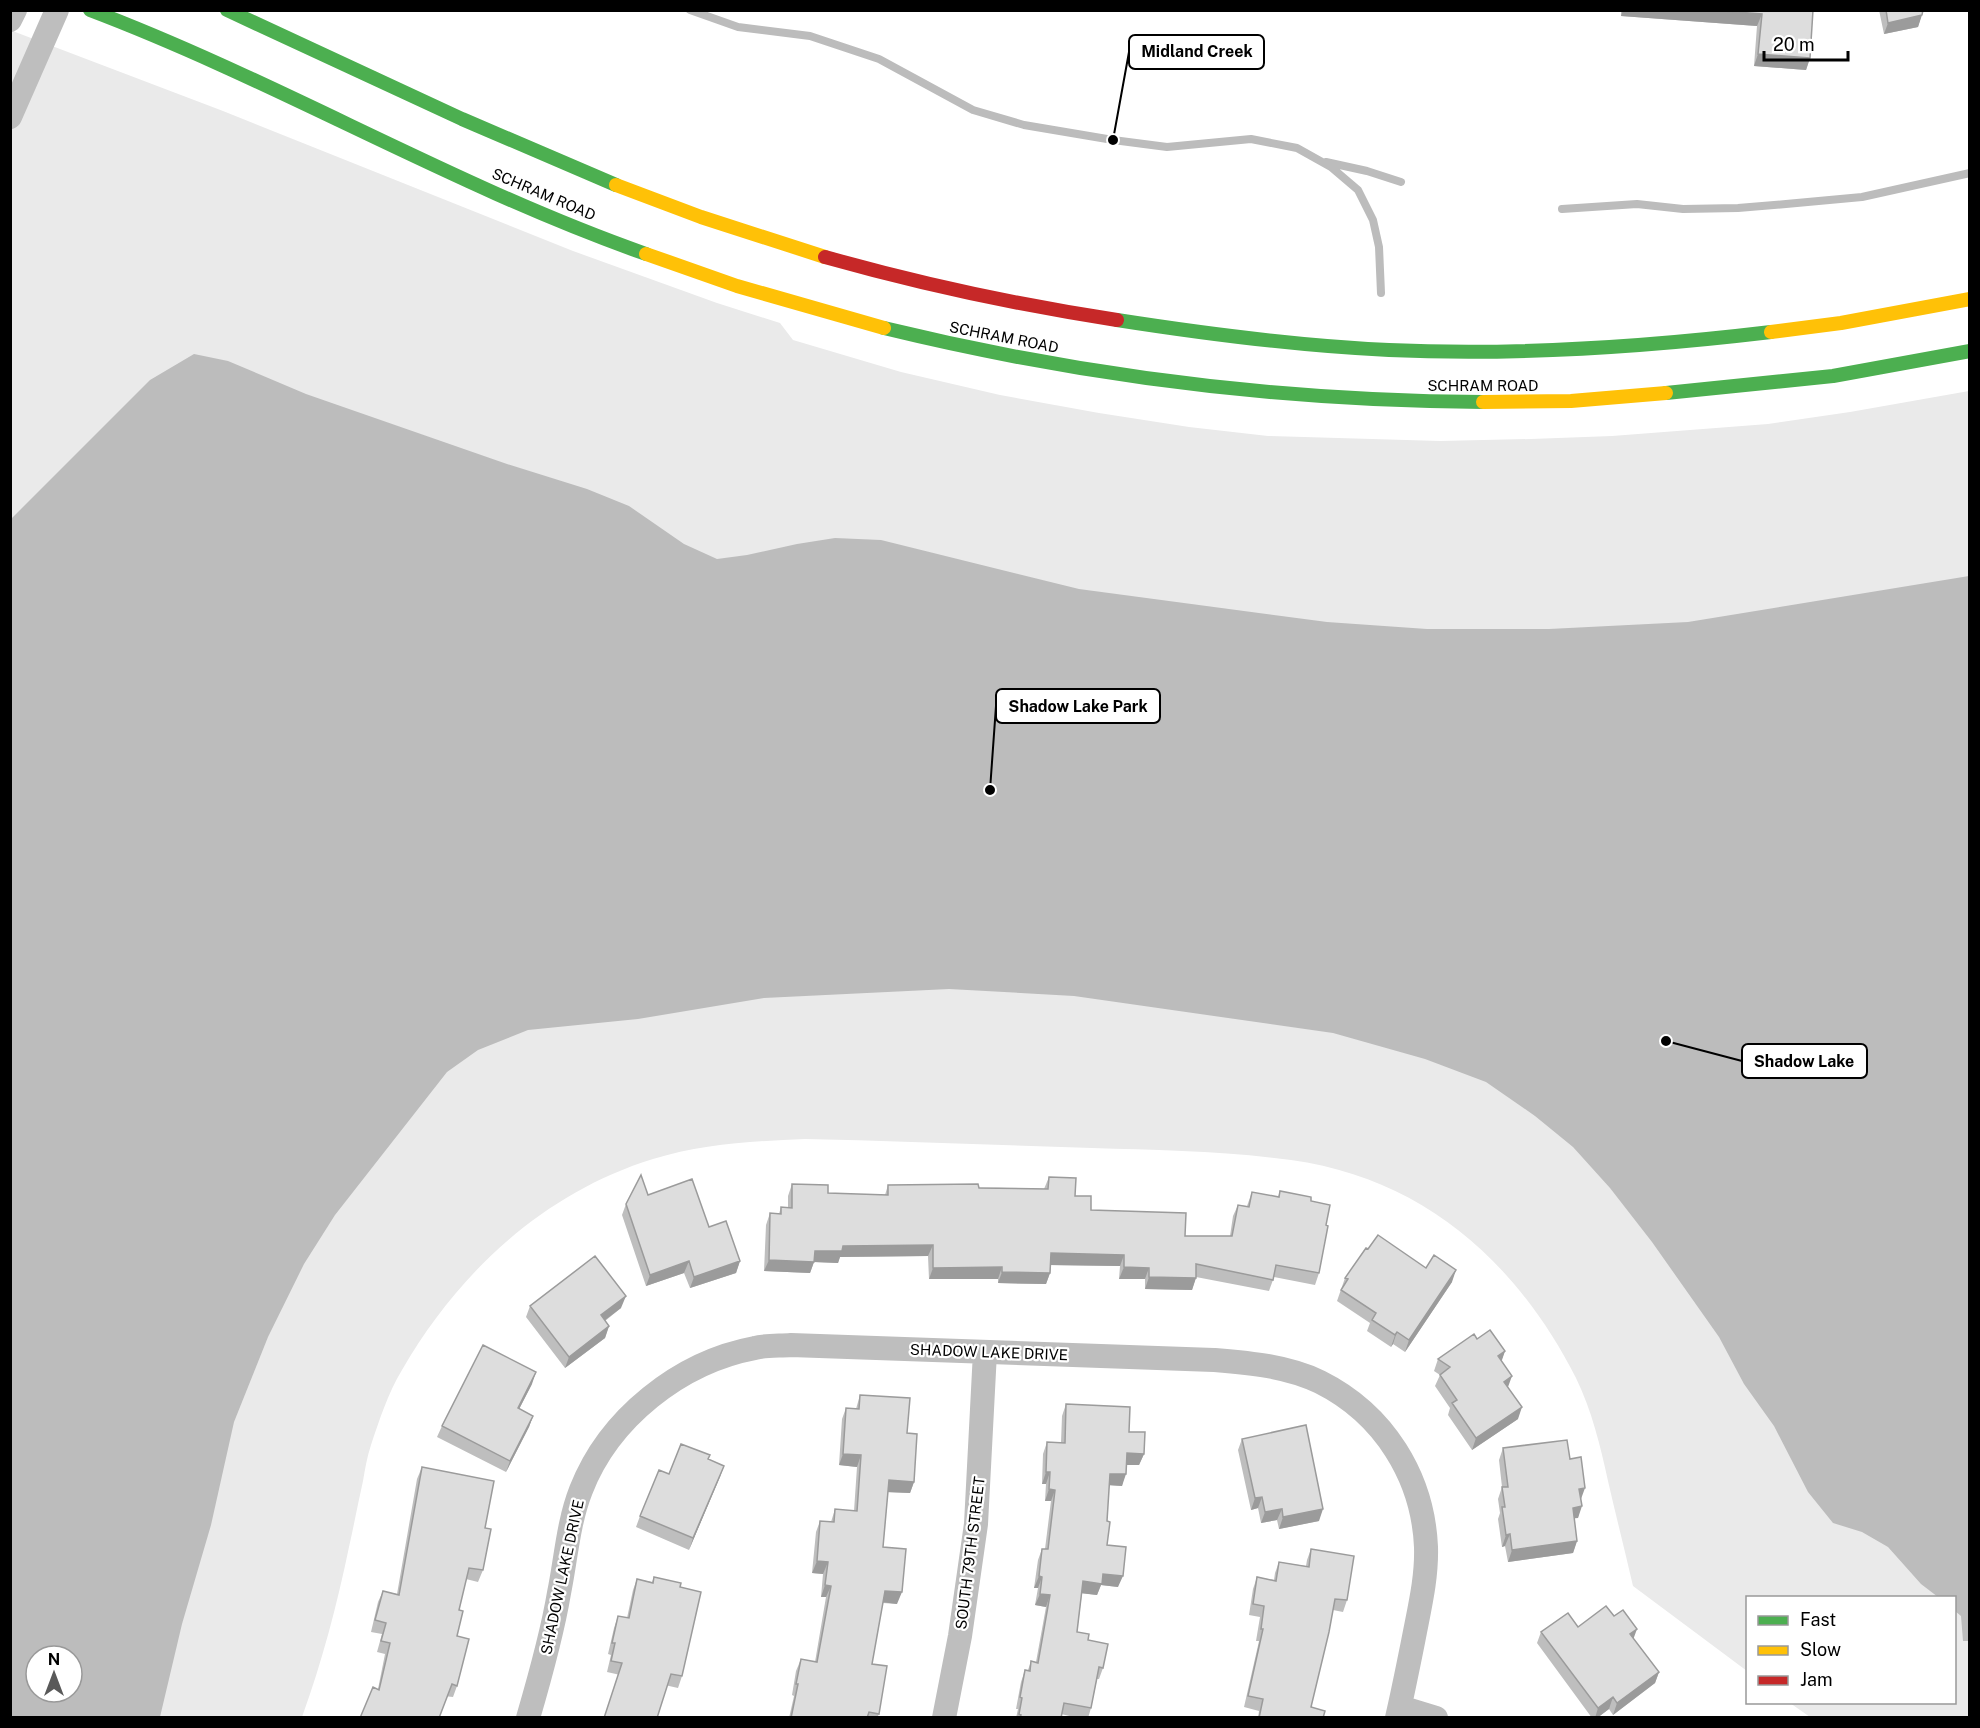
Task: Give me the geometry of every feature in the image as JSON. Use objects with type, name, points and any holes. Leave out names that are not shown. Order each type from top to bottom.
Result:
[{"type":"main road","name":"SCHRAM ROAD","points":[[90,10],[173,44],[555,218],[637,251],[771,297],[852,321],[1039,361],[1146,379],[1239,391],[1437,403],[1536,402],[1645,396],[1745,386],[1852,373],[1970,351]]},
{"type":"main road","points":[[227,10],[466,121],[608,183],[702,218],[861,268],[1041,309],[1233,337],[1419,351],[1580,347],[1767,333],[1970,299]]},
{"type":"street","points":[[10,20],[15,10]]},
{"type":"street","points":[[10,117],[57,10]]},
{"type":"street","name":"SHADOW LAKE DRIVE","points":[[528,1718],[559,1595],[573,1518],[581,1490],[609,1442],[626,1419],[675,1378],[727,1354],[757,1347],[791,1345],[1214,1360],[1256,1364],[1293,1372],[1320,1382],[1355,1404],[1380,1428],[1400,1457],[1415,1486],[1424,1518],[1425,1576],[1399,1712]]},
{"type":"street","name":"SOUTH 79TH STREET","points":[[944,1718],[962,1625],[976,1524],[985,1352]]},
{"type":"street","points":[[1399,1712],[1436,1718]]},
{"type":"shaded area","points":[[10,30],[223,111],[573,251],[717,303],[780,323],[793,340],[901,372],[1000,395],[1189,427],[1268,436],[1440,441],[1612,436],[1768,424],[1969,391],[1969,1717],[1810,1717],[1791,1704],[1956,1704],[1956,1596],[1746,1596],[1746,1670],[1633,1586],[1591,1416],[1582,1390],[1552,1336],[1525,1298],[1495,1263],[1461,1232],[1424,1206],[1383,1185],[1339,1170],[1291,1160],[1241,1155],[1167,1150],[805,1139],[747,1142],[690,1150],[653,1159],[613,1174],[575,1193],[540,1215],[507,1241],[477,1270],[424,1334],[392,1388],[367,1458],[334,1612],[302,1717],[11,1717]]},
{"type":"shaded area","points":[[194,354],[228,361],[306,394],[507,464],[587,489],[629,506],[684,544],[717,559],[835,538],[881,540],[1079,589],[1327,622],[1427,629],[1549,629],[1688,622],[1969,576],[1969,1641],[1963,1641],[1961,1616],[1956,1612],[1956,1596],[1937,1596],[1921,1584],[1888,1547],[1862,1532],[1833,1523],[1808,1492],[1774,1426],[1744,1384],[1719,1337],[1652,1242],[1610,1188],[1573,1147],[1535,1116],[1486,1082],[1425,1059],[1333,1033],[1074,996],[949,989],[764,998],[638,1019],[528,1030],[478,1050],[447,1072],[335,1215],[304,1264],[268,1337],[234,1422],[211,1525],[182,1624],[160,1717],[11,1717],[11,519],[150,380]]},
{"type":"building","points":[[1710,10],[1813,10],[1810,58],[1758,54],[1762,14]]},
{"type":"building","points":[[1886,10],[1923,10],[1922,15],[1888,23]]},
{"type":"building","points":[[641,1175],[648,1195],[692,1179],[709,1227],[726,1221],[740,1261],[694,1277],[689,1261],[650,1275],[626,1204]]},
{"type":"building","points":[[1049,1177],[1076,1178],[1075,1196],[1091,1196],[1091,1210],[1186,1213],[1185,1236],[1232,1236],[1238,1205],[1249,1207],[1252,1192],[1279,1197],[1280,1191],[1311,1197],[1311,1201],[1330,1205],[1319,1273],[1276,1265],[1273,1280],[1196,1264],[1196,1278],[1149,1277],[1149,1268],[1124,1267],[1124,1255],[1051,1253],[1050,1273],[1002,1272],[1002,1267],[933,1268],[933,1245],[843,1246],[842,1251],[815,1251],[814,1262],[769,1260],[770,1213],[781,1214],[781,1207],[792,1208],[792,1184],[828,1185],[828,1193],[888,1195],[888,1185],[978,1184],[979,1188],[1048,1189]]},
{"type":"building","points":[[1378,1235],[1426,1268],[1434,1255],[1456,1270],[1409,1340],[1397,1332],[1395,1335],[1372,1320],[1376,1313],[1341,1290],[1348,1279],[1345,1278]]},
{"type":"building","points":[[595,1256],[626,1296],[601,1315],[609,1326],[569,1357],[530,1306]]},
{"type":"building","points":[[1490,1330],[1505,1351],[1498,1356],[1512,1376],[1504,1382],[1522,1407],[1476,1438],[1452,1403],[1457,1400],[1440,1375],[1450,1367],[1438,1359],[1474,1334],[1477,1339]]},
{"type":"building","points":[[483,1345],[536,1372],[518,1408],[533,1416],[510,1461],[442,1426]]},
{"type":"building","points":[[860,1395],[910,1398],[907,1433],[917,1434],[914,1482],[889,1480],[883,1547],[906,1549],[902,1592],[885,1591],[872,1664],[887,1666],[879,1714],[869,1712],[867,1718],[791,1718],[801,1659],[817,1662],[831,1586],[825,1585],[828,1562],[817,1561],[820,1521],[834,1522],[835,1509],[857,1511],[861,1455],[843,1454],[846,1408],[859,1409]]},
{"type":"building","points":[[1066,1404],[1130,1407],[1129,1432],[1145,1432],[1144,1454],[1127,1453],[1126,1474],[1110,1474],[1107,1521],[1110,1522],[1107,1545],[1126,1547],[1123,1576],[1103,1574],[1102,1584],[1083,1581],[1077,1632],[1089,1634],[1088,1640],[1108,1644],[1103,1668],[1099,1667],[1091,1708],[1064,1703],[1061,1718],[1020,1718],[1022,1698],[1020,1697],[1025,1670],[1030,1671],[1031,1661],[1038,1663],[1050,1595],[1040,1594],[1042,1577],[1039,1576],[1042,1549],[1048,1549],[1055,1490],[1049,1489],[1050,1472],[1046,1472],[1047,1442],[1065,1443]]},
{"type":"building","points":[[1306,1425],[1323,1509],[1283,1517],[1282,1509],[1265,1512],[1262,1497],[1255,1498],[1242,1439]]},
{"type":"building","points":[[1567,1440],[1570,1459],[1581,1457],[1585,1488],[1579,1489],[1582,1506],[1573,1508],[1577,1541],[1512,1550],[1510,1534],[1506,1535],[1502,1507],[1505,1507],[1502,1487],[1508,1487],[1503,1448]]},
{"type":"building","points":[[681,1444],[710,1455],[708,1459],[724,1466],[693,1538],[640,1516],[659,1470],[669,1474]]},
{"type":"building","points":[[422,1467],[494,1481],[485,1528],[491,1529],[483,1570],[469,1568],[459,1610],[463,1611],[457,1636],[469,1639],[457,1686],[452,1684],[439,1718],[360,1718],[373,1687],[379,1690],[390,1643],[381,1641],[386,1623],[375,1620],[383,1591],[399,1595]]},
{"type":"building","points":[[1311,1549],[1354,1556],[1347,1600],[1335,1599],[1311,1707],[1325,1711],[1323,1718],[1259,1718],[1263,1699],[1248,1696],[1263,1629],[1261,1629],[1264,1606],[1253,1604],[1257,1577],[1276,1581],[1279,1562],[1309,1567]]},
{"type":"building","points":[[654,1577],[681,1583],[680,1587],[701,1592],[682,1676],[671,1674],[657,1718],[604,1718],[622,1663],[611,1661],[618,1616],[629,1618],[637,1579],[653,1583]]},
{"type":"building","points":[[1606,1606],[1614,1616],[1623,1610],[1637,1629],[1630,1634],[1659,1672],[1617,1703],[1613,1697],[1598,1708],[1541,1632],[1568,1613],[1578,1627]]},
{"type":"waterway","points":[[690,10],[738,27],[810,36],[879,59],[973,110],[1024,125],[1167,147],[1251,139],[1297,148],[1331,167],[1358,190],[1373,220],[1379,247],[1381,293]]},
{"type":"waterway","points":[[1326,162],[1367,171],[1401,182]]},
{"type":"waterway","points":[[1562,209],[1637,204],[1683,209],[1786,204],[1862,197],[1970,173]]},
{"type":"traffic: fast","points":[[90,10],[230,69],[505,198],[646,254]]},
{"type":"traffic: fast","points":[[227,10],[462,119],[616,185]]},
{"type":"traffic: fast","points":[[1117,320],[1287,342],[1437,352],[1580,349],[1771,332]]},
{"type":"traffic: fast","points":[[884,328],[1032,360],[1181,383],[1331,397],[1483,402]]},
{"type":"traffic: fast","points":[[1666,393],[1833,376],[1970,351]]},
{"type":"traffic: slow","points":[[616,185],[701,217],[825,257]]},
{"type":"traffic: slow","points":[[646,254],[737,286],[884,328]]},
{"type":"traffic: slow","points":[[1771,332],[1841,323],[1970,299]]},
{"type":"traffic: slow","points":[[1483,402],[1571,401],[1666,393]]},
{"type":"traffic: jam","points":[[825,257],[970,293],[1117,320]]},
{"type":"place","name":"Midland Creek","points":[[1113,140]]},
{"type":"place","name":"Shadow Lake Park","points":[[990,790]]},
{"type":"place","name":"Shadow Lake","points":[[1666,1041]]}]
